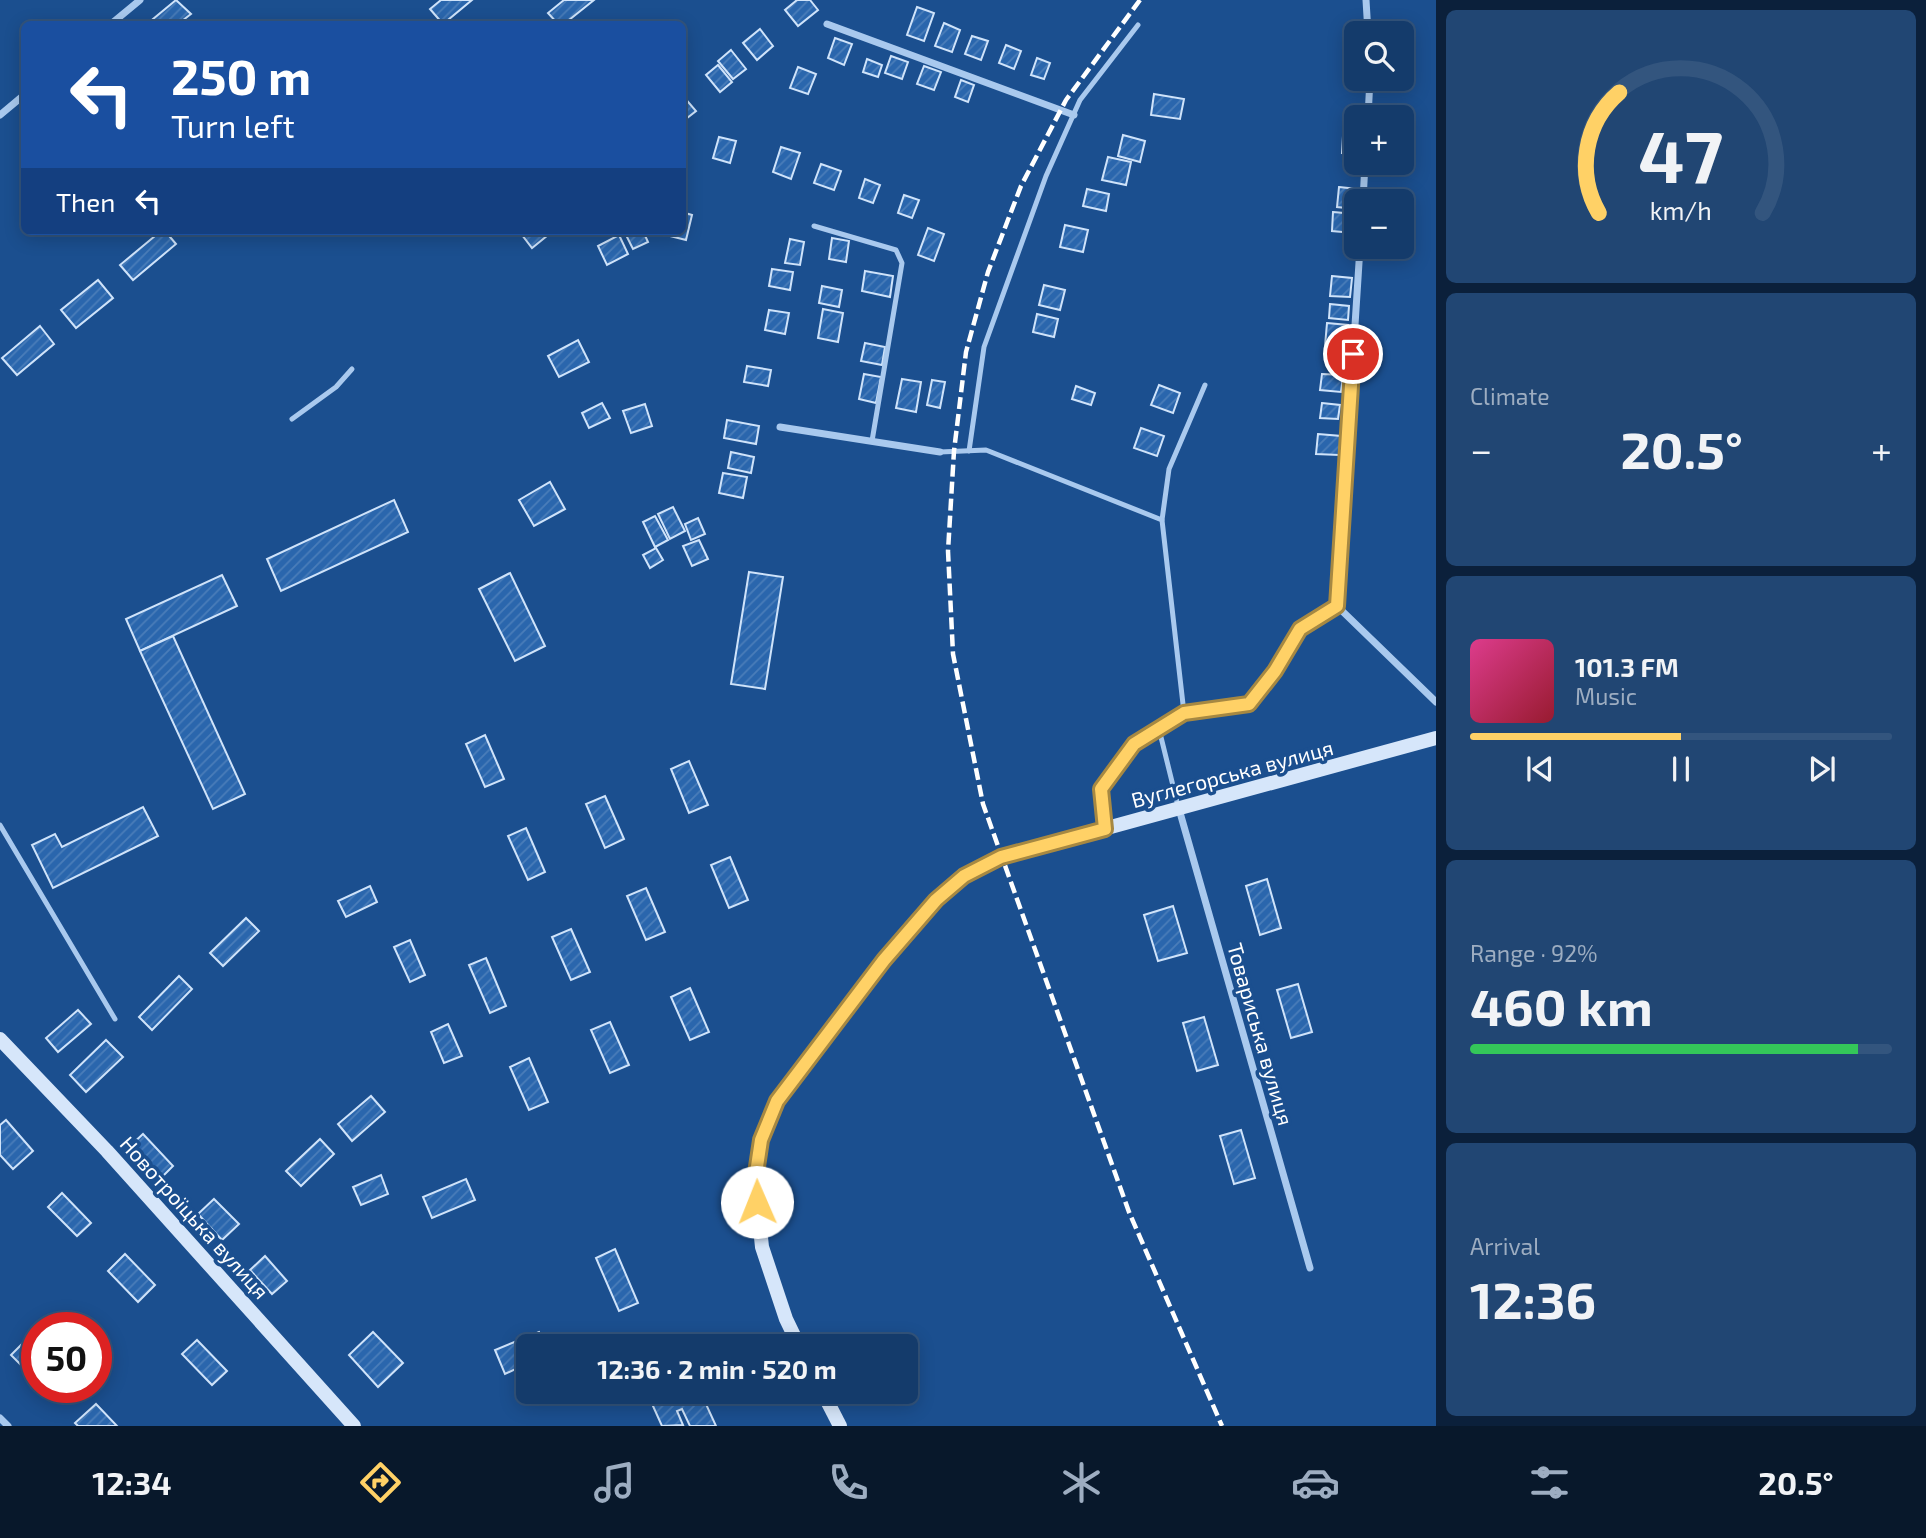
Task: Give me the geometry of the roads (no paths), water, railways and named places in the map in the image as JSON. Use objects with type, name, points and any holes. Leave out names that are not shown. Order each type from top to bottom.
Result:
[{"type":"main road","name":"Вуглегорська вулиця","points":[[793,1334],[762,1247],[755,1180],[761,1140],[777,1101],[884,960],[936,900],[964,876],[1001,857],[1436,738]]},
{"type":"main road","name":"Новотроїцька вулиця","points":[[0,1039],[107,1151],[354,1426]]},
{"type":"main road","points":[[829,1404],[840,1426]]},
{"type":"street","points":[[115,21],[140,0]]},
{"type":"street","points":[[1366,0],[1367,21]]},
{"type":"street","points":[[827,24],[1073,115]]},
{"type":"street","points":[[0,115],[21,98]]},
{"type":"street","points":[[1359,259],[1337,606],[1436,702]]},
{"type":"street","points":[[780,427],[940,452]]},
{"type":"street","name":"Товариська вулиця","points":[[1179,809],[1310,1268]]},
{"type":"street","points":[[0,1418],[8,1426]]},
{"type":"lane","points":[[969,451],[984,348],[1046,176],[1080,100],[1138,25]]},
{"type":"lane","points":[[814,226],[896,250],[902,263],[872,441]]},
{"type":"lane","points":[[292,419],[335,387],[352,369]]},
{"type":"lane","points":[[1184,713],[1162,520],[1169,469],[1205,384]]},
{"type":"lane","points":[[940,452],[986,450],[1162,520]]},
{"type":"lane","points":[[1105,829],[1101,789],[1134,744],[1184,713],[1249,704],[1275,671],[1300,629],[1337,606]]},
{"type":"lane","points":[[1159,729],[1179,809]]},
{"type":"lane","points":[[0,825],[115,1019]]},
{"type":"railway","points":[[1140,0],[1066,100],[1021,186],[988,272],[966,352],[954,451],[948,551],[953,654],[983,804],[1129,1212],[1222,1426]]}]
